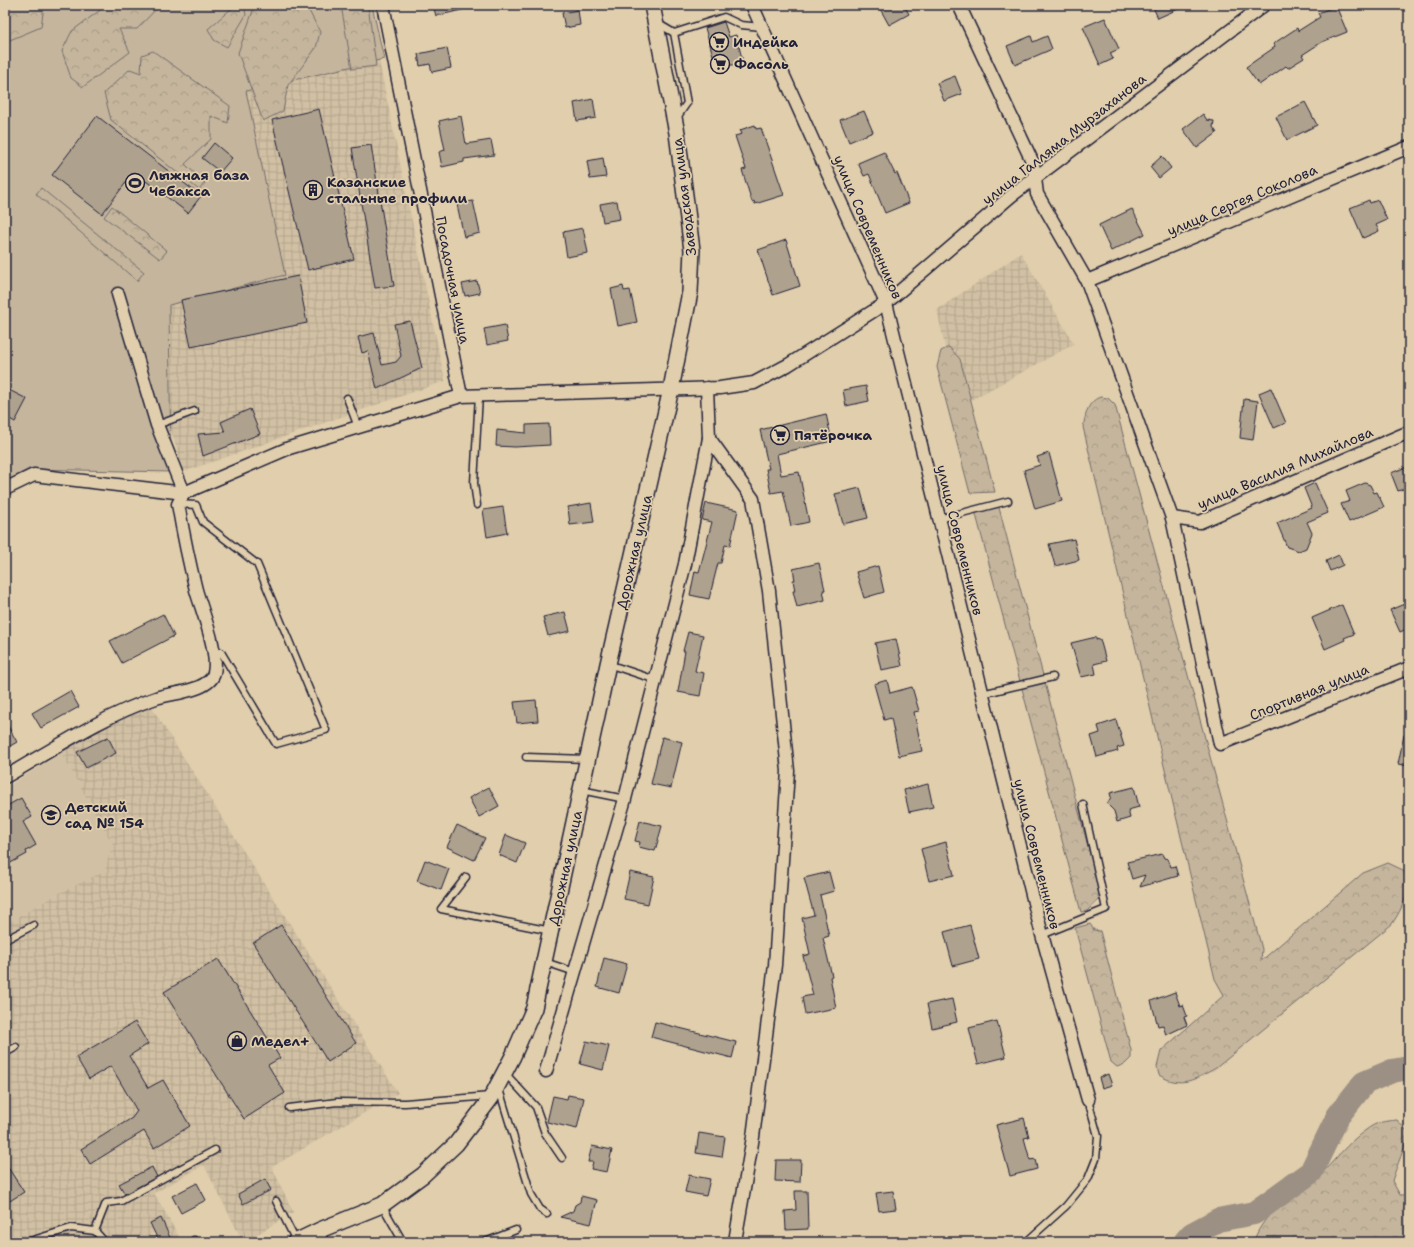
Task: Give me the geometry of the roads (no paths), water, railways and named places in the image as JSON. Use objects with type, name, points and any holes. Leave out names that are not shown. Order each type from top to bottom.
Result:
[{"type":"street","name":"Посадочная улица","points":[[382,5],[461,396]]},
{"type":"street","name":"Заводская улица","points":[[652,5],[674,122],[692,250],[690,292],[671,389]]},
{"type":"street","name":"улица Современников","points":[[752,5],[886,302],[1042,935],[1088,1100]]},
{"type":"street","points":[[959,5],[1033,163],[1034,178],[1038,194],[1087,281],[1172,518]]},
{"type":"street","name":"улица Галляма Мурзаханова","points":[[181,498],[289,448],[461,396],[720,388],[754,383],[788,365],[886,302],[1034,178],[1264,5]]},
{"type":"street","name":"улица Сергея Соколова","points":[[1087,281],[1409,147]]},
{"type":"street","points":[[5,777],[108,718],[156,698],[203,686],[214,674],[214,652],[194,582],[181,498],[157,425],[118,294]]},
{"type":"street","points":[[546,1071],[625,799],[685,564],[709,438],[707,388]]},
{"type":"street","name":"Дорожная улица","points":[[296,1242],[322,1236],[382,1205],[423,1175],[456,1144],[498,1084],[534,1008],[552,931],[608,664],[671,389]]},
{"type":"street","name":"улица Василия Михайлова","points":[[1172,518],[1200,522],[1409,432]]},
{"type":"street","points":[[709,438],[752,499],[769,591],[788,771],[775,966],[753,1137],[735,1241]]},
{"type":"street","points":[[5,490],[34,475],[181,498]]},
{"type":"street","name":"Спортивная улица","points":[[1172,518],[1220,744],[1409,668]]},
{"type":"lane","points":[[655,22],[674,32],[724,17],[741,25],[763,27]]},
{"type":"lane","points":[[674,32],[687,103],[674,122]]},
{"type":"lane","points":[[477,505],[474,483],[479,395]]},
{"type":"lane","points":[[347,398],[358,427]]},
{"type":"lane","points":[[157,425],[195,411]]},
{"type":"lane","points":[[181,498],[196,505],[203,522],[257,564],[326,730],[276,744],[221,652],[214,652]]},
{"type":"lane","points":[[939,519],[1008,502]]},
{"type":"lane","points":[[608,664],[656,680]]},
{"type":"lane","points":[[982,694],[1053,677]]},
{"type":"lane","points":[[526,757],[588,759]]},
{"type":"lane","points":[[581,790],[625,799]]},
{"type":"lane","points":[[1042,935],[1106,909],[1083,804]]},
{"type":"lane","points":[[466,877],[441,909],[552,931]]},
{"type":"lane","points":[[5,940],[34,925]]},
{"type":"lane","points":[[545,962],[575,972]]},
{"type":"lane","points":[[5,1053],[16,1047]]},
{"type":"lane","points":[[289,1108],[337,1102],[405,1103],[498,1084],[536,1107],[545,1133],[562,1158]]},
{"type":"lane","points":[[498,1084],[532,1194],[540,1209],[548,1214]]},
{"type":"lane","points":[[1026,1242],[1066,1206],[1088,1179],[1096,1159],[1098,1136],[1088,1100]]},
{"type":"lane","points":[[95,1231],[106,1202],[121,1201],[215,1150]]},
{"type":"lane","points":[[276,1201],[296,1242]]},
{"type":"lane","points":[[382,1205],[403,1242]]},
{"type":"lane","points":[[27,1242],[71,1228],[95,1231],[105,1242]]},
{"type":"lane","points":[[485,1242],[516,1230]]},
{"type":"waterway","points":[[1185,1242],[1192,1234],[1218,1220],[1254,1213],[1311,1172],[1338,1116],[1364,1083],[1392,1071],[1409,1068]]},
{"type":"place","name":"Индейка","points":[[719,42]]},
{"type":"place","name":"Фасоль","points":[[720,64]]},
{"type":"place","name":"Лыжная база Чебакса","points":[[135,183]]},
{"type":"place","name":"Казанские стальные профили","points":[[313,190]]},
{"type":"place","name":"Пятёрочка","points":[[780,435]]},
{"type":"place","name":"Детский сад № 154","points":[[51,815]]},
{"type":"place","name":"Медел+","points":[[237,1041]]}]
